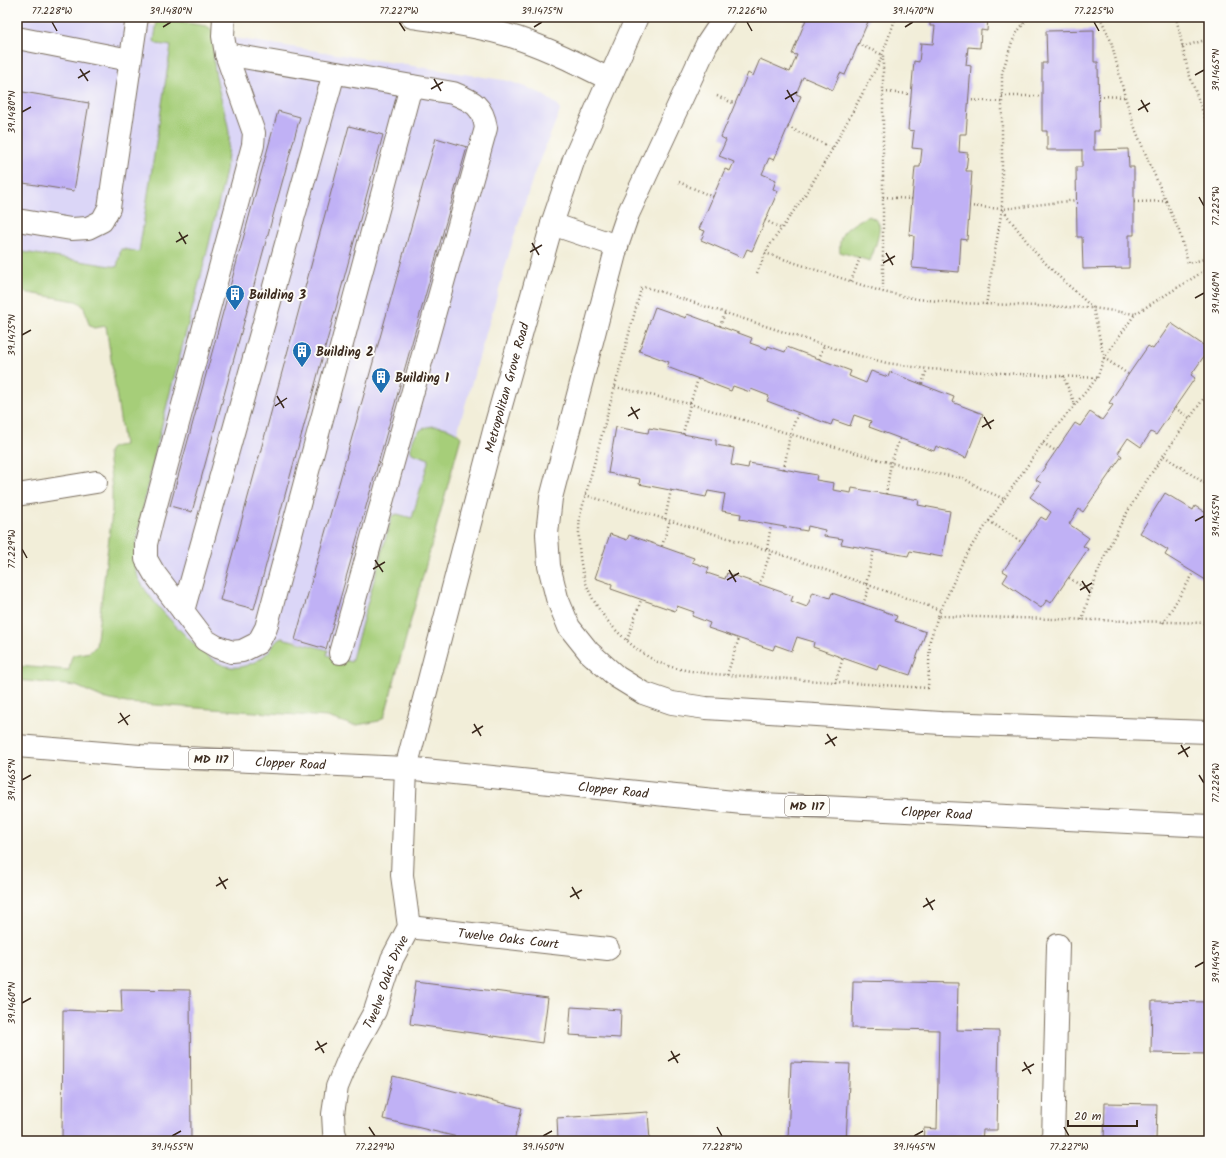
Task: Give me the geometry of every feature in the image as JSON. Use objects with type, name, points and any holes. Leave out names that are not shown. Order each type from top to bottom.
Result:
[{"type":"street","points":[[17,220],[71,229],[88,228],[102,221],[109,208],[137,17]]},
{"type":"street","points":[[224,17],[223,36],[226,54],[254,133],[253,145],[152,520],[146,544],[146,559],[154,574],[205,640],[217,647],[232,652],[242,651],[258,643],[266,628],[412,86]]},
{"type":"street","points":[[412,17],[466,25],[516,38],[551,51],[609,79]]},
{"type":"street","name":"Metropolitan Grove Road","points":[[406,768],[495,427],[552,224],[574,159],[637,17]]},
{"type":"street","points":[[725,17],[707,44],[628,214],[616,246],[551,498],[547,534],[549,566],[557,598],[569,627],[589,652],[616,677],[643,693],[672,703],[706,708],[941,723],[1209,732]]},
{"type":"street","points":[[17,38],[130,60]]},
{"type":"street","points":[[226,54],[453,93],[477,105],[484,117],[486,128],[340,653]]},
{"type":"street","points":[[183,611],[334,72]]},
{"type":"street","points":[[552,224],[616,246]]},
{"type":"street","points":[[17,495],[96,482]]},
{"type":"street","name":"Clopper Road","points":[[17,746],[140,756],[406,768],[743,803],[1209,826]]},
{"type":"street","name":"Twelve Oaks Drive","points":[[337,1141],[334,1132],[333,1114],[337,1087],[349,1058],[375,1011],[392,959],[409,926],[402,876],[406,768]]},
{"type":"street","name":"Twelve Oaks Court","points":[[409,926],[608,949]]},
{"type":"street","points":[[1053,1141],[1058,945]]},
{"type":"path","points":[[802,17],[807,19]]},
{"type":"path","points":[[757,273],[765,253],[807,192],[833,148],[883,55],[896,17]]},
{"type":"path","points":[[1018,17],[1023,24]]},
{"type":"path","points":[[986,305],[1002,208],[1002,73],[1012,42],[1029,17]]},
{"type":"path","points":[[1100,17],[1111,41],[1125,97],[1142,148],[1167,201],[1179,231],[1188,263],[1209,258]]},
{"type":"path","points":[[1176,17],[1182,47],[1195,90],[1209,128]]},
{"type":"path","points":[[1182,47],[1209,39]]},
{"type":"path","points":[[858,44],[883,55]]},
{"type":"path","points":[[883,55],[883,292]]},
{"type":"path","points":[[883,92],[911,94]]},
{"type":"path","points":[[717,96],[735,104]]},
{"type":"path","points":[[1002,96],[1042,96]]},
{"type":"path","points":[[1099,96],[1125,97]]},
{"type":"path","points":[[968,100],[1002,102]]},
{"type":"path","points":[[788,127],[833,148]]},
{"type":"path","points":[[679,182],[713,197]]},
{"type":"path","points":[[883,197],[912,199]]},
{"type":"path","points":[[969,206],[1002,208],[1077,200]]},
{"type":"path","points":[[1134,202],[1167,201]]},
{"type":"path","points":[[1002,208],[1035,252],[1053,272],[1093,308],[1104,358],[1128,374]]},
{"type":"path","points":[[765,220],[782,229]]},
{"type":"path","points":[[765,253],[883,292],[917,299],[986,305],[1093,308],[1135,314]]},
{"type":"path","points":[[851,281],[860,258]]},
{"type":"path","points":[[1097,378],[927,369],[886,363],[824,345],[646,287],[641,290],[580,516],[578,537],[579,555],[582,573],[588,590],[606,619],[627,640],[648,657],[665,665],[684,670],[727,675],[928,688],[930,640],[940,610],[963,561],[989,521],[1043,443],[1097,378],[1104,358],[1135,314],[1209,268]]},
{"type":"path","points":[[720,326],[725,313]]},
{"type":"path","points":[[819,359],[824,345]]},
{"type":"path","points":[[922,384],[927,369]]},
{"type":"path","points":[[1063,376],[1074,404]]},
{"type":"path","points":[[683,434],[698,378]]},
{"type":"path","points":[[615,387],[690,404],[891,463],[932,473],[963,478],[1004,499]]},
{"type":"path","points":[[1082,620],[1091,592],[1113,539],[1128,510],[1209,391]]},
{"type":"path","points":[[1174,408],[1190,418]]},
{"type":"path","points":[[784,469],[790,434],[798,412]]},
{"type":"path","points":[[886,494],[891,463],[900,438]]},
{"type":"path","points":[[1043,443],[1056,451]]},
{"type":"path","points":[[1164,456],[1209,486]]},
{"type":"path","points":[[666,519],[671,490]]},
{"type":"path","points":[[585,495],[771,550],[940,610]]},
{"type":"path","points":[[662,546],[670,520]]},
{"type":"path","points":[[989,521],[1023,543]]},
{"type":"path","points":[[767,549],[771,525]]},
{"type":"path","points":[[759,585],[771,550]]},
{"type":"path","points":[[866,584],[874,550]]},
{"type":"path","points":[[1163,623],[1194,573]]},
{"type":"path","points":[[1069,578],[1091,592]]},
{"type":"path","points":[[864,604],[870,585]]},
{"type":"path","points":[[627,640],[641,600]]},
{"type":"path","points":[[938,616],[1209,623]]},
{"type":"path","points":[[727,675],[739,638]]},
{"type":"path","points":[[835,683],[844,658]]},
{"type":"shaded area","points":[[17,17],[99,17],[509,81],[540,93],[558,105],[560,111],[534,174],[514,237],[377,709],[88,686],[168,293],[17,272]]},
{"type":"green space","points":[[166,20],[207,26],[215,33],[215,69],[218,88],[228,126],[229,142],[226,170],[209,244],[165,414],[136,542],[134,564],[137,576],[148,594],[180,630],[203,653],[224,665],[240,667],[252,663],[263,657],[276,642],[282,638],[328,650],[327,655],[351,662],[392,516],[397,514],[412,518],[429,459],[411,452],[413,440],[422,429],[428,427],[436,426],[450,429],[461,437],[386,711],[384,717],[379,721],[352,725],[327,717],[127,703],[106,699],[76,686],[17,680],[17,666],[69,670],[73,655],[90,652],[96,646],[112,513],[112,489],[108,453],[112,448],[124,445],[106,326],[94,328],[90,326],[83,306],[76,301],[17,291],[17,251],[117,267],[121,249],[139,252],[171,46],[157,44],[154,41],[157,21]]},
{"type":"green space","points":[[869,216],[879,224],[879,232],[870,261],[840,252],[840,242],[844,232],[855,223]]},
{"type":"building","points":[[807,17],[870,17],[845,75],[840,73],[833,90],[803,77],[796,94],[801,96],[774,160],[769,158],[762,174],[776,180],[773,189],[778,191],[752,251],[747,249],[743,258],[701,240],[705,231],[699,229],[725,169],[730,171],[734,162],[719,156],[726,140],[721,137],[748,73],[753,76],[760,59],[790,72],[797,55],[792,54]]},
{"type":"building","points":[[930,17],[988,17],[987,31],[981,30],[980,48],[968,47],[966,65],[971,66],[966,134],[960,134],[959,152],[968,153],[966,171],[972,171],[967,240],[961,239],[959,272],[912,268],[914,236],[909,235],[912,199],[915,167],[920,167],[922,149],[912,148],[914,131],[908,130],[914,61],[919,62],[921,43],[933,44],[935,26],[930,26]]},
{"type":"building","points":[[1094,30],[1094,62],[1098,62],[1099,131],[1094,131],[1094,150],[1128,149],[1129,167],[1134,167],[1134,235],[1129,235],[1129,268],[1083,269],[1082,237],[1077,237],[1076,167],[1082,167],[1082,150],[1047,150],[1047,131],[1042,131],[1042,63],[1047,63],[1046,31]]},
{"type":"building","points":[[17,91],[89,103],[74,191],[17,182]]},
{"type":"building","name":"Building 3","points":[[278,111],[300,117],[192,512],[170,506]]},
{"type":"building","name":"Building 2","points":[[349,126],[383,135],[254,609],[220,600]]},
{"type":"building","name":"Building 1","points":[[436,138],[467,147],[326,649],[295,640]]},
{"type":"building","points":[[655,307],[686,318],[687,314],[752,338],[750,343],[767,349],[768,346],[785,352],[787,347],[851,371],[849,376],[866,383],[871,371],[888,377],[890,372],[954,397],[952,402],[983,414],[966,458],[936,446],[934,451],[869,427],[871,421],[854,415],[850,426],[833,420],[831,425],[767,401],[769,396],[751,389],[750,392],[733,386],[731,391],[667,367],[669,362],[639,351]]},
{"type":"building","points":[[1171,323],[1209,349],[1191,375],[1195,378],[1156,435],[1151,432],[1141,447],[1128,438],[1118,453],[1122,456],[1083,512],[1079,509],[1069,524],[1089,538],[1083,546],[1088,549],[1051,603],[1047,600],[1041,608],[1003,582],[1008,574],[1003,571],[1041,517],[1046,520],[1051,512],[1030,497],[1041,483],[1036,480],[1075,423],[1080,426],[1090,412],[1102,420],[1113,405],[1109,403],[1148,346],[1153,349]]},
{"type":"building","points":[[616,427],[648,433],[649,428],[716,440],[716,445],[734,448],[731,465],[748,468],[749,463],[817,475],[816,480],[834,483],[833,490],[851,493],[852,488],[919,500],[918,505],[950,511],[942,557],[910,551],[908,556],[841,544],[843,539],[824,536],[825,530],[808,526],[807,531],[740,519],[741,514],[722,511],[725,494],[708,491],[706,497],[639,484],[640,479],[608,473]]},
{"type":"building","points":[[1165,493],[1193,510],[1195,506],[1209,515],[1209,582],[1165,555],[1168,550],[1140,533]]},
{"type":"building","points":[[610,534],[627,540],[629,535],[694,558],[692,562],[709,568],[707,573],[725,579],[727,573],[793,596],[791,601],[807,607],[813,592],[830,598],[832,593],[897,616],[895,621],[926,632],[910,675],[879,665],[877,670],[813,647],[814,642],[797,637],[792,651],[775,645],[773,650],[708,628],[710,623],[692,616],[694,612],[677,606],[675,611],[611,589],[612,584],[595,578]]},
{"type":"building","points":[[416,981],[548,998],[542,1043],[410,1024]]},
{"type":"building","points":[[853,981],[958,983],[957,1030],[999,1031],[997,1130],[983,1130],[982,1141],[923,1141],[924,1128],[937,1129],[939,1030],[852,1028]]},
{"type":"building","points":[[121,989],[190,990],[191,1141],[62,1141],[63,1010],[122,1012]]},
{"type":"building","points":[[1152,1001],[1209,1002],[1209,1054],[1151,1053]]},
{"type":"building","points":[[571,1007],[621,1010],[620,1038],[569,1035]]},
{"type":"building","points":[[791,1062],[850,1064],[846,1141],[788,1141]]},
{"type":"building","points":[[393,1076],[522,1108],[514,1141],[474,1141],[383,1119]]},
{"type":"building","points":[[1105,1103],[1157,1104],[1156,1141],[1104,1141]]},
{"type":"building","points":[[648,1112],[650,1141],[558,1141],[557,1118]]},
{"type":"place","name":"Building 3","points":[[235,311]]},
{"type":"place","name":"Building 2","points":[[302,368]]},
{"type":"place","name":"Building 1","points":[[381,394]]}]
